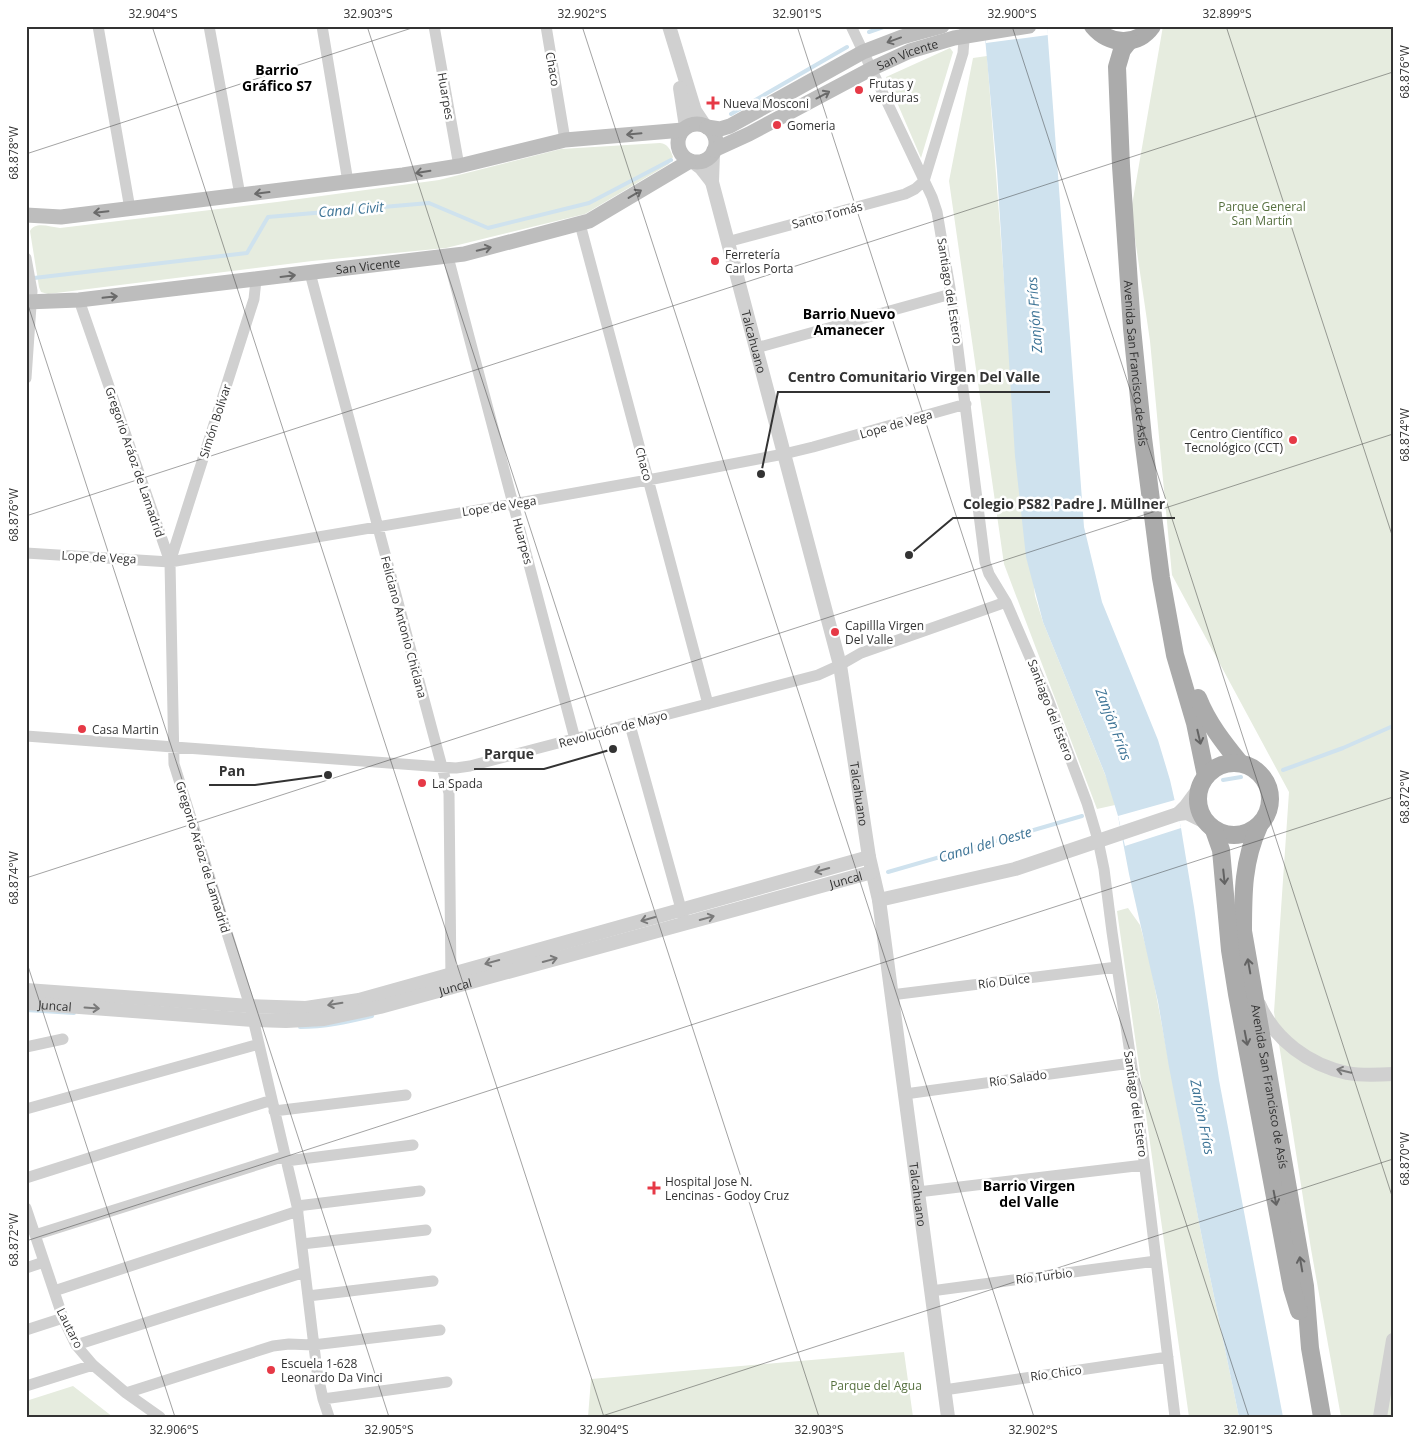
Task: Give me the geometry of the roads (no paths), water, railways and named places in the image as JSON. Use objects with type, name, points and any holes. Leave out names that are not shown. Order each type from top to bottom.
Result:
[{"type":"main road","name":"San Vicente","points":[[706,127],[720,129],[730,126],[863,52],[902,37],[942,26]]},
{"type":"main road","name":"San Vicente","points":[[714,151],[871,69],[923,46],[965,31],[985,33],[1029,26]]},
{"type":"main road","points":[[1129,41],[1140,38],[1152,26]]},
{"type":"main road","name":"Avenida San Francisco de Asís","points":[[1094,29],[1111,40],[1129,41]]},
{"type":"main road","name":"Avenida San Francisco de Asís","points":[[1094,29],[1109,58],[1119,102]]},
{"type":"main road","name":"Avenida San Francisco de Asís","points":[[1129,41],[1122,50],[1117,67],[1121,166],[1132,328],[1156,541],[1174,655],[1195,723],[1203,781]]},
{"type":"main road","points":[[26,214],[61,216],[348,182],[459,166],[565,140],[684,129],[695,124],[706,127],[715,137],[714,151],[704,161],[691,162],[684,158],[678,147],[678,141],[684,129]]},
{"type":"main road","name":"San Vicente","points":[[29,303],[79,300],[448,257],[580,224],[598,217],[691,162]]},
{"type":"main road","name":"Avenida San Francisco de Asís","points":[[1169,622],[1206,717],[1240,763]]},
{"type":"main road","points":[[1228,763],[1240,763],[1251,767],[1260,774],[1267,783],[1271,794],[1270,806],[1266,817],[1259,826],[1250,833],[1235,836],[1209,826],[1200,810],[1198,798],[1203,781],[1216,767],[1228,763]]},
{"type":"main road","name":"Avenida San Francisco de Asís","points":[[1209,826],[1220,842],[1232,959],[1292,1288],[1310,1348]]},
{"type":"main road","name":"Avenida San Francisco de Asís","points":[[1259,826],[1249,851],[1242,895],[1243,930],[1305,1286],[1310,1348],[1322,1417]]},
{"type":"street","points":[[98,26],[130,209]]},
{"type":"street","points":[[209,26],[240,195]]},
{"type":"street","points":[[322,26],[348,182]]},
{"type":"street","name":"Huarpes","points":[[434,26],[459,166]]},
{"type":"street","name":"Chaco","points":[[546,26],[565,140]]},
{"type":"street","points":[[684,129],[668,26],[695,111],[706,127]]},
{"type":"street","name":"Santiago del Estero","points":[[851,26],[937,212],[951,294],[985,562],[989,574],[1006,602],[1048,699],[1087,803],[1098,840],[1104,869],[1131,1063],[1175,1417]]},
{"type":"street","points":[[924,181],[963,53],[965,31]]},
{"type":"street","name":"Talcahuano","points":[[714,151],[712,182],[840,665],[868,857],[879,900],[948,1417]]},
{"type":"street","name":"Talcahuano","points":[[691,162],[701,168],[712,182]]},
{"type":"street","name":"Santo Tomás","points":[[727,242],[904,194],[915,189],[924,181]]},
{"type":"street","name":"Chaco","points":[[580,224],[708,704]]},
{"type":"street","name":"Huarpes","points":[[448,257],[576,739]]},
{"type":"street","points":[[26,258],[32,291],[29,303],[26,378]]},
{"type":"street","name":"Feliciano Antonio Chiclana","points":[[310,273],[449,793],[451,980]]},
{"type":"street","name":"Simón Bolívar","points":[[170,562],[254,299],[256,280]]},
{"type":"street","points":[[756,348],[951,294]]},
{"type":"street","name":"Gregorio Aráoz de Lamadrid","points":[[79,300],[170,562],[174,764],[252,1013],[298,1208],[313,1345],[323,1399],[330,1417]]},
{"type":"street","name":"Lope de Vega","points":[[26,553],[170,562],[513,504],[784,454],[966,404]]},
{"type":"street","name":"Revolución de Mayo","points":[[26,736],[456,768],[576,739],[818,675],[861,653],[1006,602]]},
{"type":"street","points":[[630,725],[686,924]]},
{"type":"street","points":[[1178,814],[1186,806],[1203,781]]},
{"type":"street","points":[[879,900],[1015,869],[1178,814],[1187,814],[1209,826]]},
{"type":"street","name":"Juncal","points":[[451,980],[681,910],[868,857]]},
{"type":"street","name":"Juncal","points":[[26,1003],[252,1013],[330,1005],[451,980],[686,924],[872,872]]},
{"type":"street","name":"Río Dulce","points":[[891,995],[1117,967]]},
{"type":"street","name":"Juncal","points":[[26,990],[252,1013]]},
{"type":"street","points":[[1253,990],[1266,1019],[1286,1042],[1300,1053],[1324,1066],[1347,1073],[1393,1074]]},
{"type":"street","points":[[26,1047],[64,1039]]},
{"type":"street","points":[[26,1109],[259,1044]]},
{"type":"street","name":"Río Salado","points":[[905,1094],[1131,1063]]},
{"type":"street","points":[[26,1178],[273,1105],[406,1095]]},
{"type":"street","points":[[35,1235],[286,1158],[413,1146]]},
{"type":"street","points":[[918,1192],[1144,1165]]},
{"type":"street","points":[[54,1291],[298,1208],[420,1191]]},
{"type":"street","name":"Lautaro","points":[[26,1208],[63,1318],[76,1345],[93,1365],[126,1393],[160,1417]]},
{"type":"street","points":[[302,1244],[426,1230]]},
{"type":"street","name":"Río Turbio","points":[[931,1290],[1156,1261]]},
{"type":"street","points":[[26,1268],[44,1262]]},
{"type":"street","points":[[76,1345],[305,1272]]},
{"type":"street","points":[[308,1296],[433,1281]]},
{"type":"street","points":[[26,1330],[63,1318]]},
{"type":"street","points":[[126,1393],[273,1346],[289,1344],[313,1345],[440,1330]]},
{"type":"street","points":[[1380,1417],[1393,1340]]},
{"type":"street","name":"Río Chico","points":[[944,1390],[1168,1357]]},
{"type":"street","points":[[26,1386],[93,1365]]},
{"type":"street","points":[[323,1399],[448,1382]]},
{"type":"water","name":"Zanjón Frías","points":[[984,26],[1047,26],[1084,527],[1102,602],[1158,740],[1181,828],[1219,1080],[1283,1417],[1239,1417],[1202,1238],[1158,1002],[1118,816],[1105,774],[1043,622],[1026,557],[1015,456],[997,171]]},
{"type":"waterway","name":"Canal Civit","points":[[869,32],[886,26]]},
{"type":"waterway","name":"Canal Civit","points":[[731,114],[847,47]]},
{"type":"waterway","name":"Canal Civit","points":[[34,278],[247,253],[268,217],[429,203],[488,228],[589,203],[671,160]]},
{"type":"waterway","name":"Canal del Oeste","points":[[1283,770],[1343,748],[1393,726]]},
{"type":"waterway","points":[[1223,780],[1241,777]]},
{"type":"waterway","name":"Canal del Oeste","points":[[888,872],[1082,816]]},
{"type":"waterway","points":[[26,1010],[74,1013]]},
{"type":"waterway","points":[[300,1027],[327,1025],[372,1016]]},
{"type":"place","name":"Frutas y verduras","points":[[859,90]]},
{"type":"place","name":"Nueva Mosconi","points":[[713,103]]},
{"type":"place","name":"Gomeria","points":[[777,125]]},
{"type":"place","name":"Ferretería Carlos Porta","points":[[715,261]]},
{"type":"place","name":"Centro Científico Tecnológico (CCT)","points":[[1293,440]]},
{"type":"place","name":"Centro Comunitario Virgen Del Valle","points":[[761,474]]},
{"type":"place","name":"Colegio PS82 Padre J. Müllner","points":[[909,555]]},
{"type":"place","name":"Capillla Virgen Del Valle","points":[[835,632]]},
{"type":"place","name":"Casa Martin","points":[[82,729]]},
{"type":"place","name":"Parque","points":[[613,749]]},
{"type":"place","name":"Pan","points":[[328,775]]},
{"type":"place","name":"La Spada","points":[[422,783]]},
{"type":"place","name":"Hospital Jose N. Lencinas - Godoy Cruz","points":[[654,1188]]},
{"type":"place","name":"Escuela 1-628 Leonardo Da Vinci","points":[[271,1370]]},
{"type":"district","name":"Barrio Gráfico S7","points":[[277,78]]},
{"type":"district","name":"Barrio Nuevo Amanecer","points":[[849,322]]},
{"type":"district","name":"Barrio Virgen del Valle","points":[[1029,1194]]},
{"type":"park label","name":"Parque General San Martín","points":[[1262,213]]},
{"type":"park label","name":"Parque del Agua","points":[[876,1385]]}]
